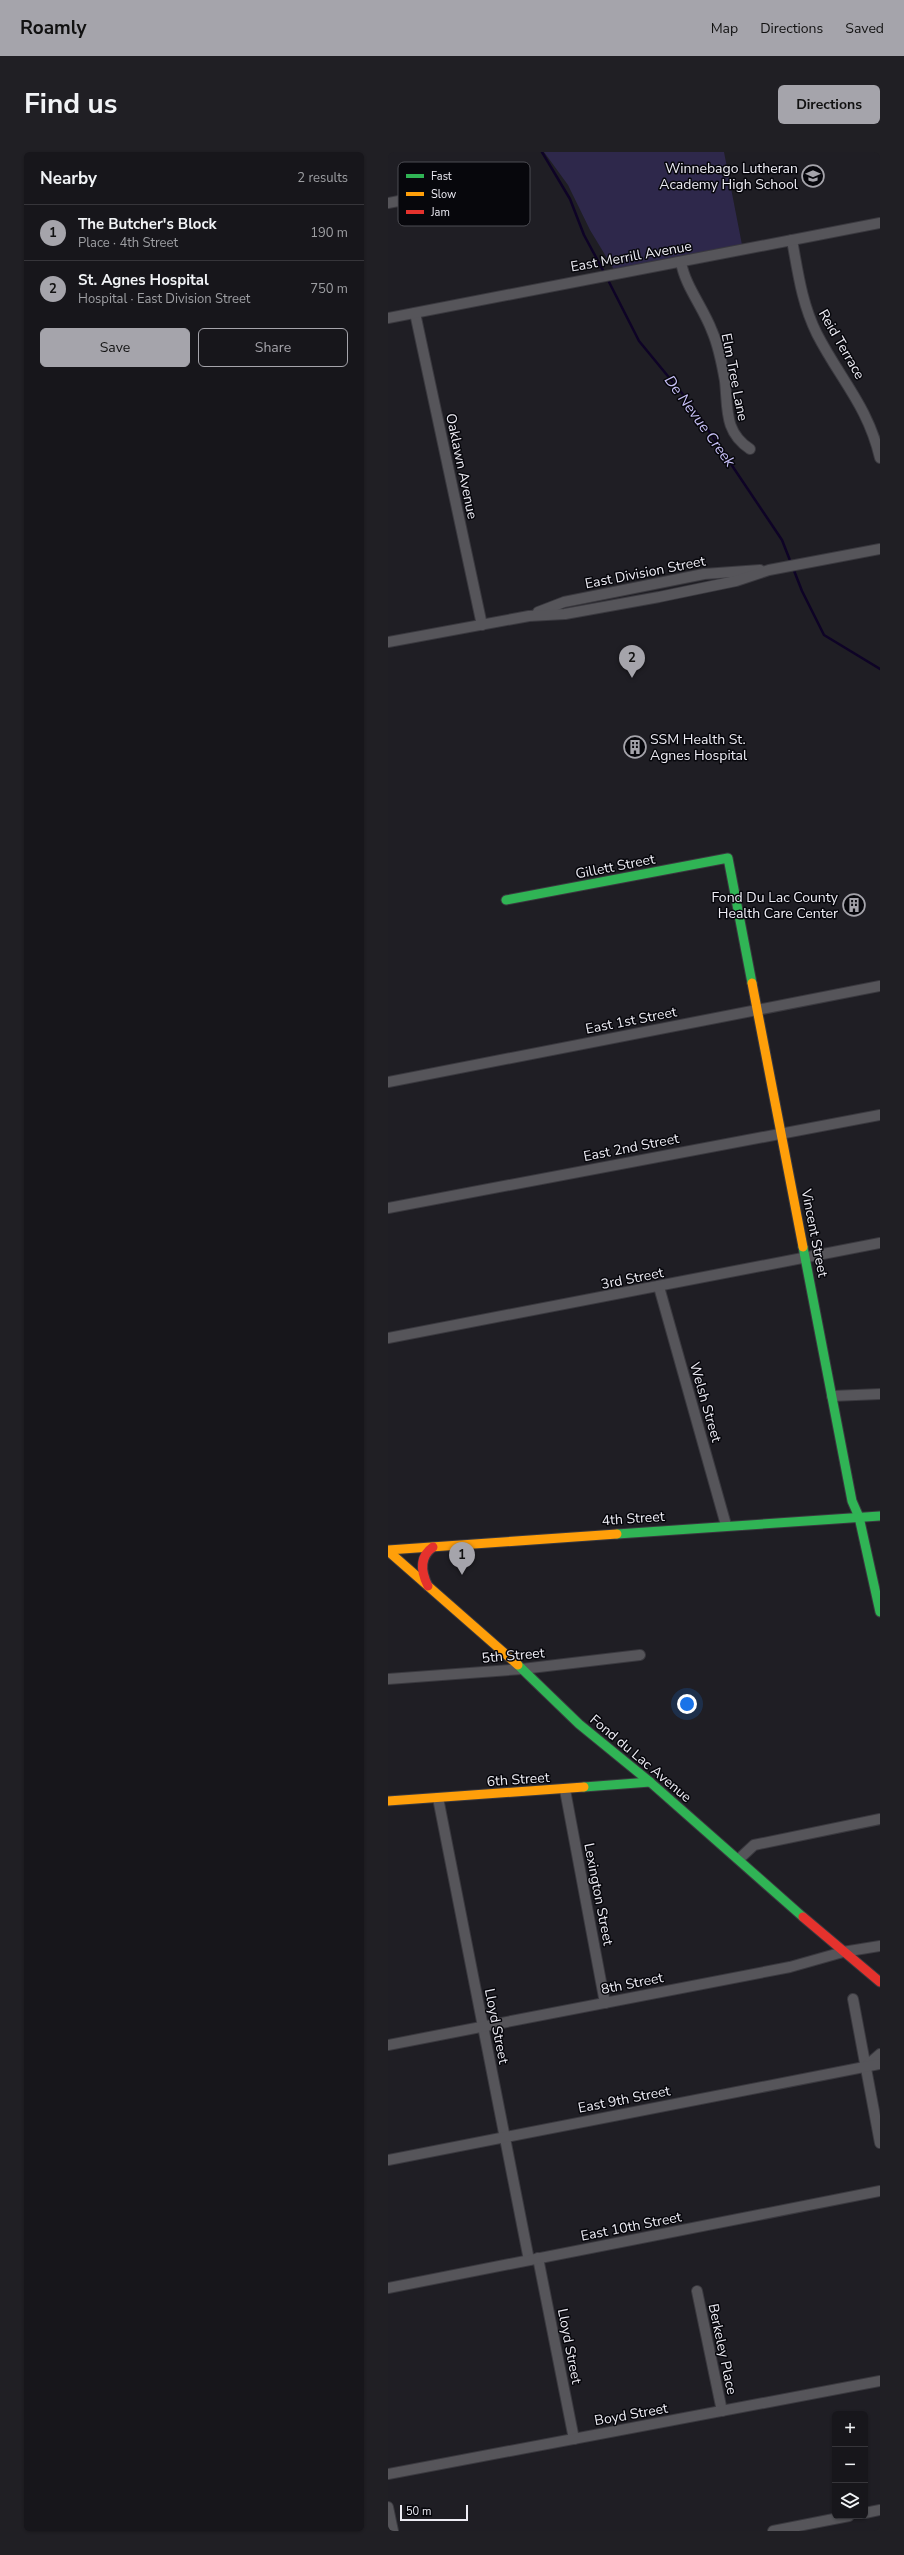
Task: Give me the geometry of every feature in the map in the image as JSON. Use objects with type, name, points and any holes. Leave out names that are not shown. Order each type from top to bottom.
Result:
[{"type":"street","points":[[388,203],[398,201]]},
{"type":"street","name":"East Merrill Avenue","points":[[388,318],[880,223]]},
{"type":"street","name":"Reid Terrace","points":[[792,240],[800,286],[809,316],[824,346],[862,407],[872,430],[880,458]]},
{"type":"street","name":"Elm Tree Lane","points":[[681,262],[683,277],[703,310],[716,341],[724,374],[729,424],[737,438],[750,449]]},
{"type":"street","name":"Oaklawn Avenue","points":[[415,313],[482,625]]},
{"type":"street","name":"East Division Street","points":[[388,642],[529,616],[564,602],[704,574],[740,570],[769,570],[880,549]]},
{"type":"street","name":"Gillett Street","points":[[506,900],[728,858]]},
{"type":"street","name":"Vincent Street","points":[[728,858],[759,1010],[780,1134],[852,1501],[859,1517],[880,1612]]},
{"type":"street","name":"East 1st Street","points":[[388,1082],[880,986]]},
{"type":"street","name":"East 2nd Street","points":[[388,1208],[880,1115]]},
{"type":"street","name":"3rd Street","points":[[388,1338],[659,1287],[880,1243]]},
{"type":"street","name":"Welsh Street","points":[[659,1287],[726,1525]]},
{"type":"street","points":[[832,1396],[880,1394]]},
{"type":"street","name":"4th Street","points":[[388,1550],[726,1525],[880,1516]]},
{"type":"street","points":[[429,1588],[424,1580],[422,1565],[427,1551],[434,1547]]},
{"type":"street","name":"Fond du Lac Avenue","points":[[388,1550],[522,1669],[579,1724],[650,1782],[843,1952],[880,1982]]},
{"type":"street","name":"5th Street","points":[[388,1679],[522,1669],[640,1655]]},
{"type":"street","name":"6th Street","points":[[388,1801],[565,1790],[650,1782]]},
{"type":"street","name":"Lexington Street","points":[[565,1790],[605,2003]]},
{"type":"street","name":"Lloyd Street","points":[[438,1798],[505,2137],[574,2438]]},
{"type":"street","points":[[739,1859],[754,1845],[880,1819]]},
{"type":"street","name":"8th Street","points":[[388,2045],[790,1967],[843,1952],[880,1946]]},
{"type":"street","points":[[853,1998],[880,2143]]},
{"type":"street","name":"East 9th Street","points":[[865,2067],[880,2054]]},
{"type":"street","name":"East 9th Street","points":[[388,2160],[880,2064]]},
{"type":"street","name":"East 10th Street","points":[[388,2288],[880,2191]]},
{"type":"street","name":"Berkeley Place","points":[[697,2292],[722,2411]]},
{"type":"street","name":"Boyd Street","points":[[388,2474],[880,2382]]},
{"type":"street","points":[[388,2507],[393,2531]]},
{"type":"street","points":[[868,2512],[880,2510]]},
{"type":"street","points":[[773,2531],[834,2519]]},
{"type":"shaded area","points":[[544,152],[724,152],[743,250],[616,273],[590,230],[568,185]]},
{"type":"waterway","name":"De Nevue Creek","points":[[542,152],[570,199],[584,235],[605,274]]},
{"type":"waterway","name":"De Nevue Creek","points":[[607,278],[639,341],[690,403],[782,540],[791,563]]},
{"type":"waterway","name":"De Nevue Creek","points":[[793,568],[802,591],[824,635],[880,669]]},
{"type":"traffic: fast","points":[[506,900],[728,858],[752,983]]},
{"type":"traffic: fast","points":[[803,1247],[852,1501],[859,1517],[880,1612]]},
{"type":"traffic: fast","points":[[617,1534],[880,1516]]},
{"type":"traffic: fast","points":[[518,1665],[579,1724],[650,1782],[803,1917]]},
{"type":"traffic: fast","points":[[584,1787],[650,1782]]},
{"type":"traffic: slow","points":[[752,983],[803,1247]]},
{"type":"traffic: slow","points":[[388,1550],[617,1534]]},
{"type":"traffic: slow","points":[[388,1551],[518,1665]]},
{"type":"traffic: slow","points":[[388,1801],[584,1787]]},
{"type":"traffic: jam","points":[[428,1586],[423,1570],[423,1560],[428,1551],[433,1547]]},
{"type":"traffic: jam","points":[[803,1917],[880,1982]]},
{"type":"place","name":"Winnebago Lutheran Academy High School","points":[[813,176]]},
{"type":"place","name":"St. Agnes Hospital","points":[[632,678]]},
{"type":"place","name":"SSM Health St. Agnes Hospital","points":[[635,747]]},
{"type":"place","name":"Fond Du Lac County Health Care Center","points":[[854,905]]},
{"type":"place","name":"The Butcher's Block","points":[[462,1575]]}]
